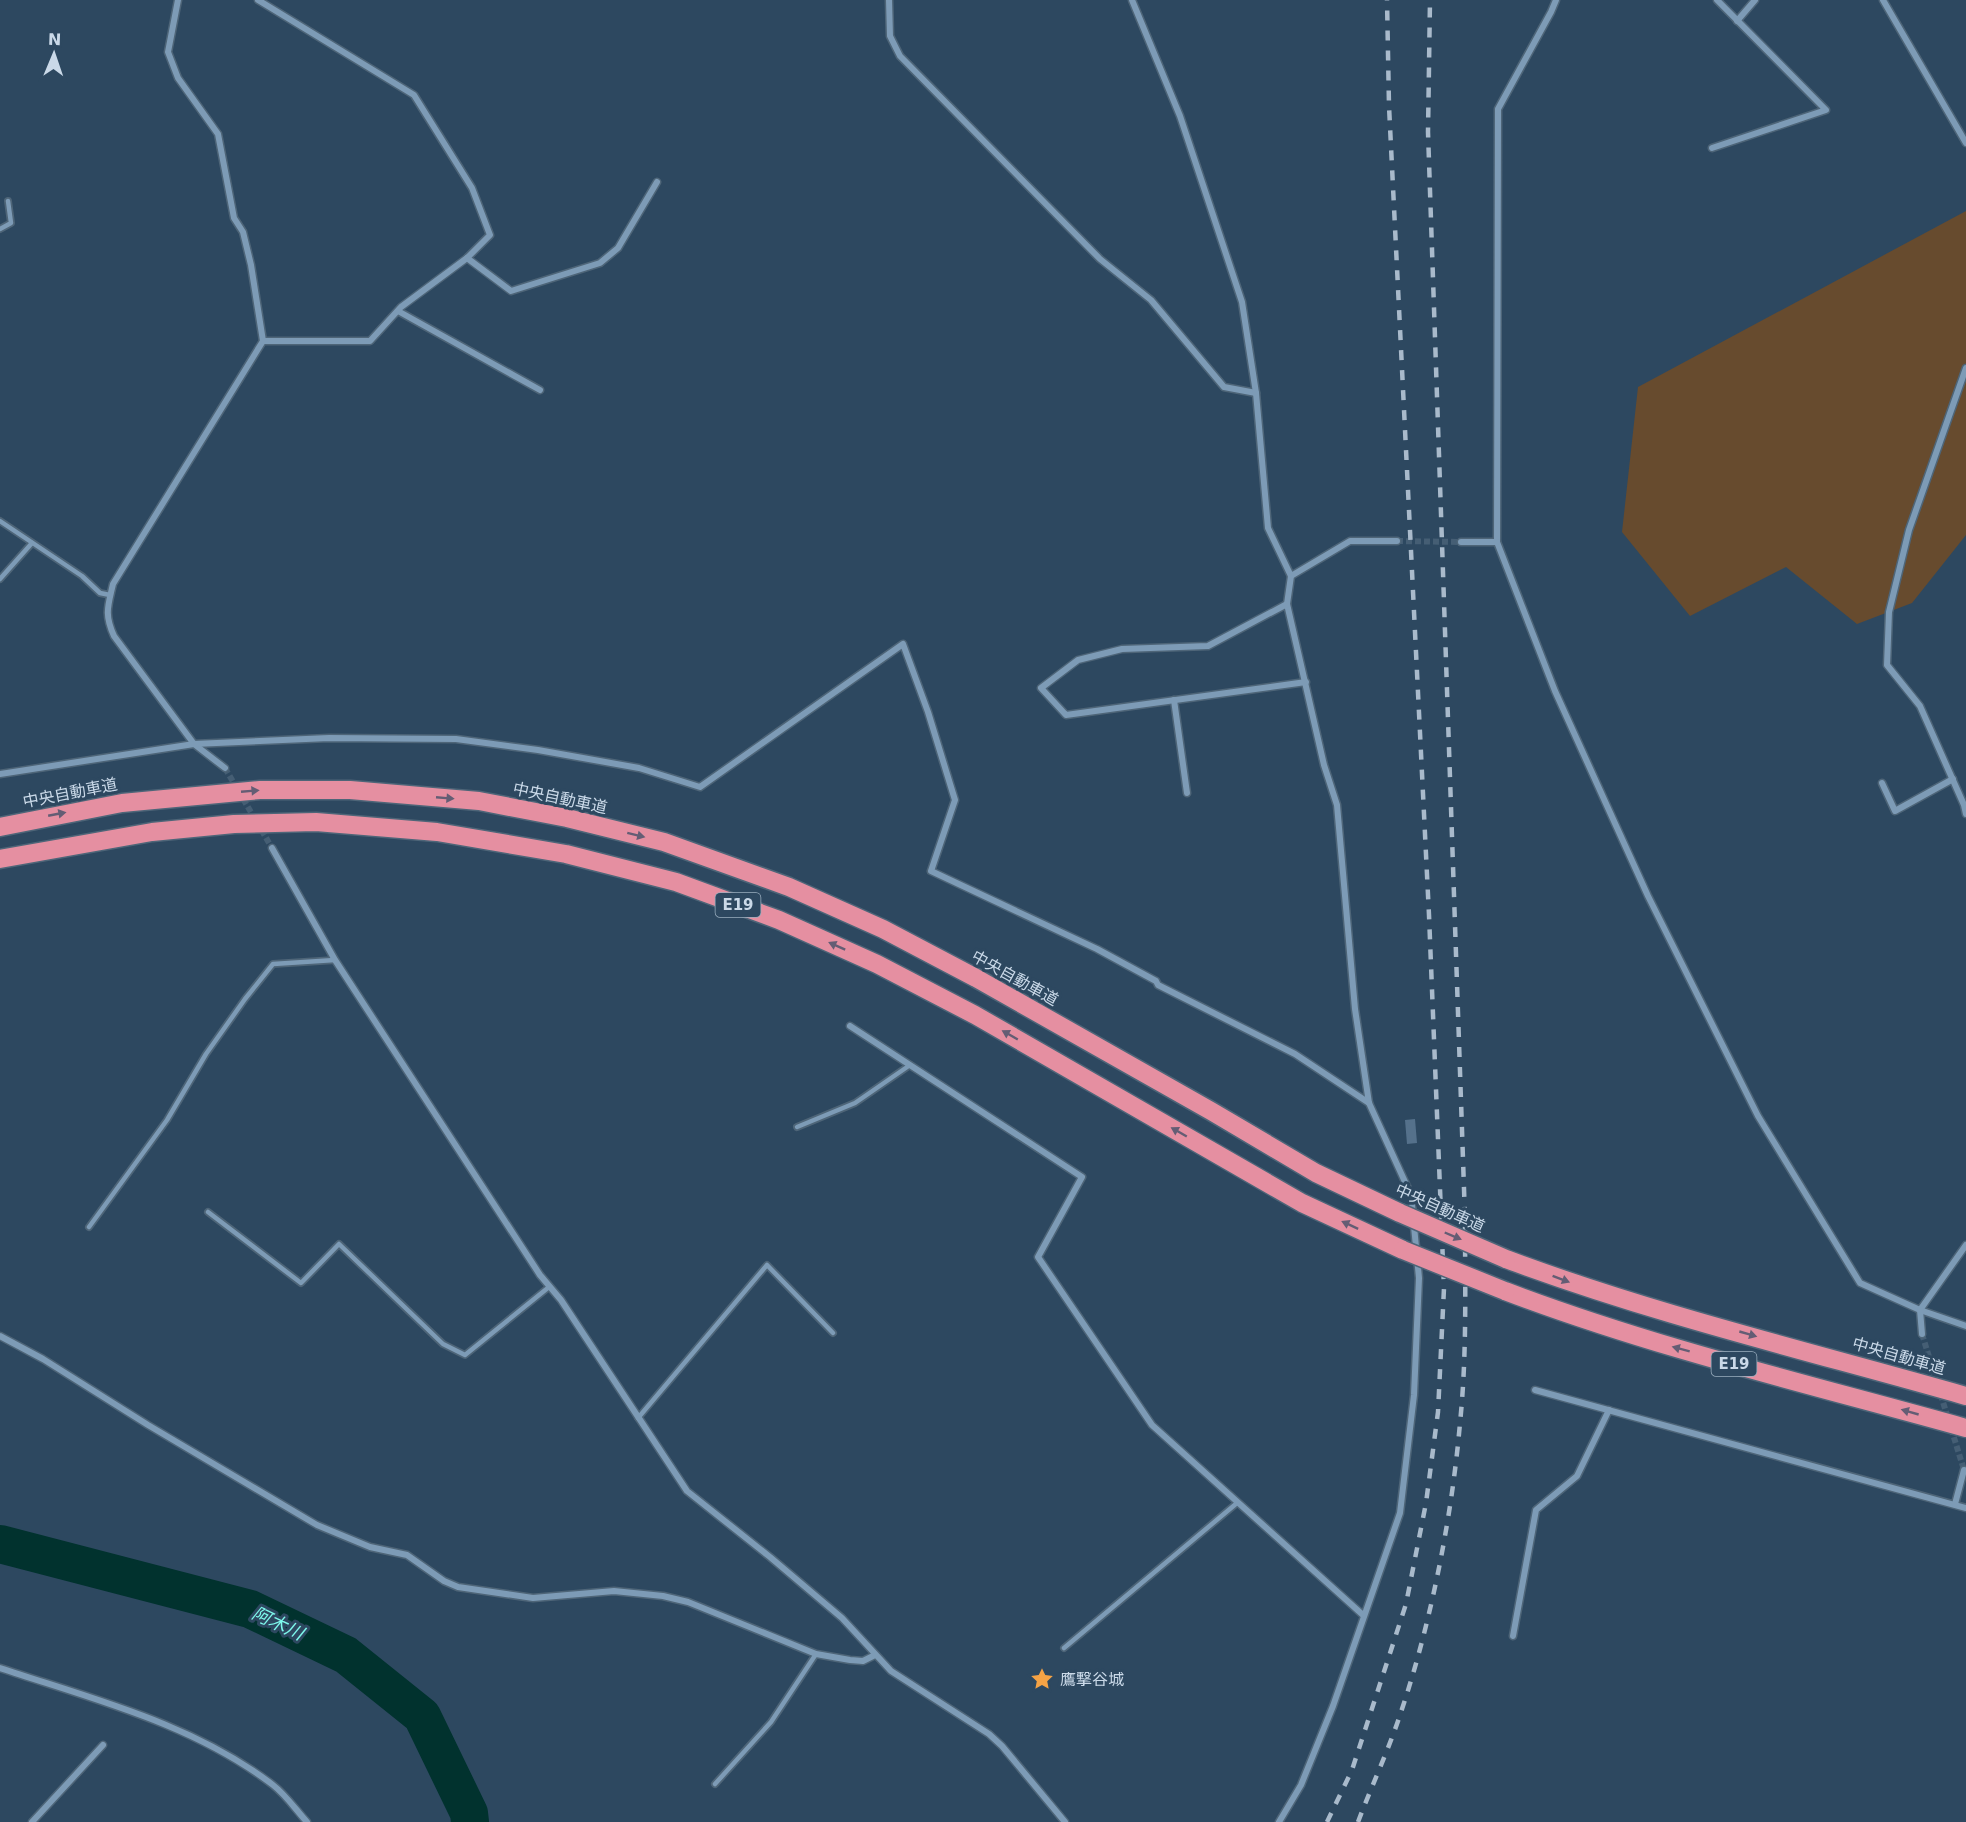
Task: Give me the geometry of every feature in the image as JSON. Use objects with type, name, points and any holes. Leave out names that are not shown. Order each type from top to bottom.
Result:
[{"type":"highway","name":"中央自動車道","points":[[0,827],[122,802],[260,790],[350,790],[479,801],[567,818],[664,842],[789,887],[883,929],[1017,1001],[1212,1111],[1316,1173],[1400,1213],[1506,1259],[1571,1283],[1637,1303],[1966,1395]]},
{"type":"highway","name":"E19","points":[[0,860],[152,832],[234,824],[316,822],[437,832],[555,852],[676,882],[779,920],[877,964],[975,1015],[1302,1203],[1403,1250],[1568,1315],[1966,1428]]},
{"type":"street","points":[[178,0],[168,52],[178,78],[218,134],[234,218],[243,232],[251,265],[263,341],[113,584],[106,608],[114,636],[194,744],[225,768]]},
{"type":"street","points":[[258,0],[414,95],[472,188],[490,235],[467,258],[398,311],[370,341],[263,341]]},
{"type":"street","points":[[889,0],[890,36],[900,56],[1100,259],[1151,300],[1224,387],[1256,393]]},
{"type":"street","points":[[1132,0],[1180,116],[1242,302],[1256,393],[1268,528],[1291,576],[1287,604],[1324,765],[1337,805],[1355,1009],[1369,1103],[1411,1195],[1419,1278],[1414,1395],[1400,1513],[1329,1716],[1300,1785],[1279,1822]]},
{"type":"street","points":[[1556,0],[1498,109],[1497,542],[1555,691],[1647,896],[1758,1116],[1860,1283],[1920,1310],[1966,1326]]},
{"type":"street","points":[[1712,148],[1826,110],[1717,0]]},
{"type":"street","points":[[1737,21],[1755,0]]},
{"type":"street","points":[[1883,0],[1966,143]]},
{"type":"street","points":[[467,258],[511,291],[600,263],[618,248],[657,182]]},
{"type":"street","points":[[398,311],[540,390]]},
{"type":"street","points":[[1966,368],[1910,530],[1889,612],[1887,665],[1920,706],[1965,805],[1966,814]]},
{"type":"street","points":[[1291,576],[1350,541],[1397,542]]},
{"type":"street","points":[[1461,542],[1497,542]]},
{"type":"street","points":[[1287,604],[1208,646],[1122,649],[1078,660],[1041,688],[1066,715],[1306,682]]},
{"type":"street","points":[[0,774],[194,744],[329,738],[456,739],[538,750],[639,768],[700,787],[903,644],[928,711],[955,800],[931,871],[1096,950],[1156,981],[1158,985],[1295,1054],[1369,1103]]},
{"type":"street","points":[[1174,700],[1187,793]]},
{"type":"street","points":[[1882,783],[1895,811],[1953,779]]},
{"type":"street","points":[[272,848],[335,960],[540,1275],[561,1300],[687,1491],[842,1618],[891,1671],[996,1740],[1065,1822]]},
{"type":"street","points":[[850,1026],[1082,1177],[1038,1257],[1152,1425],[1363,1615]]},
{"type":"street","points":[[1922,1334],[1920,1310],[1966,1245]]},
{"type":"street","points":[[0,1336],[43,1359],[148,1425],[317,1525],[370,1547],[407,1556],[444,1581],[458,1587],[533,1598],[614,1591],[663,1596],[688,1602],[816,1654],[863,1661],[875,1655]]},
{"type":"street","points":[[1535,1390],[1966,1508]]},
{"type":"street","points":[[1513,1636],[1536,1510],[1577,1476],[1609,1410]]},
{"type":"street","points":[[1955,1504],[1964,1470]]},
{"type":"street","points":[[0,1668],[133,1712],[219,1749],[275,1786],[307,1822]]},
{"type":"street","points":[[32,1822],[103,1745]]},
{"type":"lane","points":[[0,229],[11,223],[8,201]]},
{"type":"lane","points":[[0,521],[82,576],[100,593],[110,596]]},
{"type":"lane","points":[[0,579],[32,543]]},
{"type":"lane","points":[[89,1227],[167,1120],[207,1054],[245,999],[273,964],[335,960]]},
{"type":"lane","points":[[797,1127],[855,1103],[910,1065]]},
{"type":"lane","points":[[208,1212],[301,1283],[339,1244],[443,1344],[465,1355],[549,1287]]},
{"type":"lane","points":[[638,1418],[767,1265],[833,1333]]},
{"type":"lane","points":[[1064,1648],[1237,1503]]},
{"type":"lane","points":[[715,1784],[771,1722],[816,1654]]},
{"type":"shaded area","points":[[1966,211],[1966,535],[1912,603],[1857,624],[1786,567],[1690,616],[1622,532],[1638,387]]},
{"type":"building","points":[[1415,1119],[1417,1143],[1407,1144],[1405,1120]]},
{"type":"waterway","name":"阿木川","points":[[0,1544],[250,1609],[346,1655],[422,1716],[469,1813],[470,1822]]},
{"type":"tunnel","points":[[1397,541],[1461,542]]},
{"type":"tunnel","points":[[225,768],[272,848]]},
{"type":"tunnel","points":[[1922,1334],[1964,1470]]},
{"type":"railway","points":[[1327,1822],[1352,1770],[1406,1604],[1426,1503],[1438,1412],[1444,1288],[1429,915],[1389,106],[1387,0]]},
{"type":"railway","points":[[1358,1822],[1401,1712],[1431,1606],[1452,1495],[1464,1372],[1465,1218],[1428,132],[1430,0]]},
{"type":"place","name":"鷹撃谷城","points":[[1042,1679]]}]
